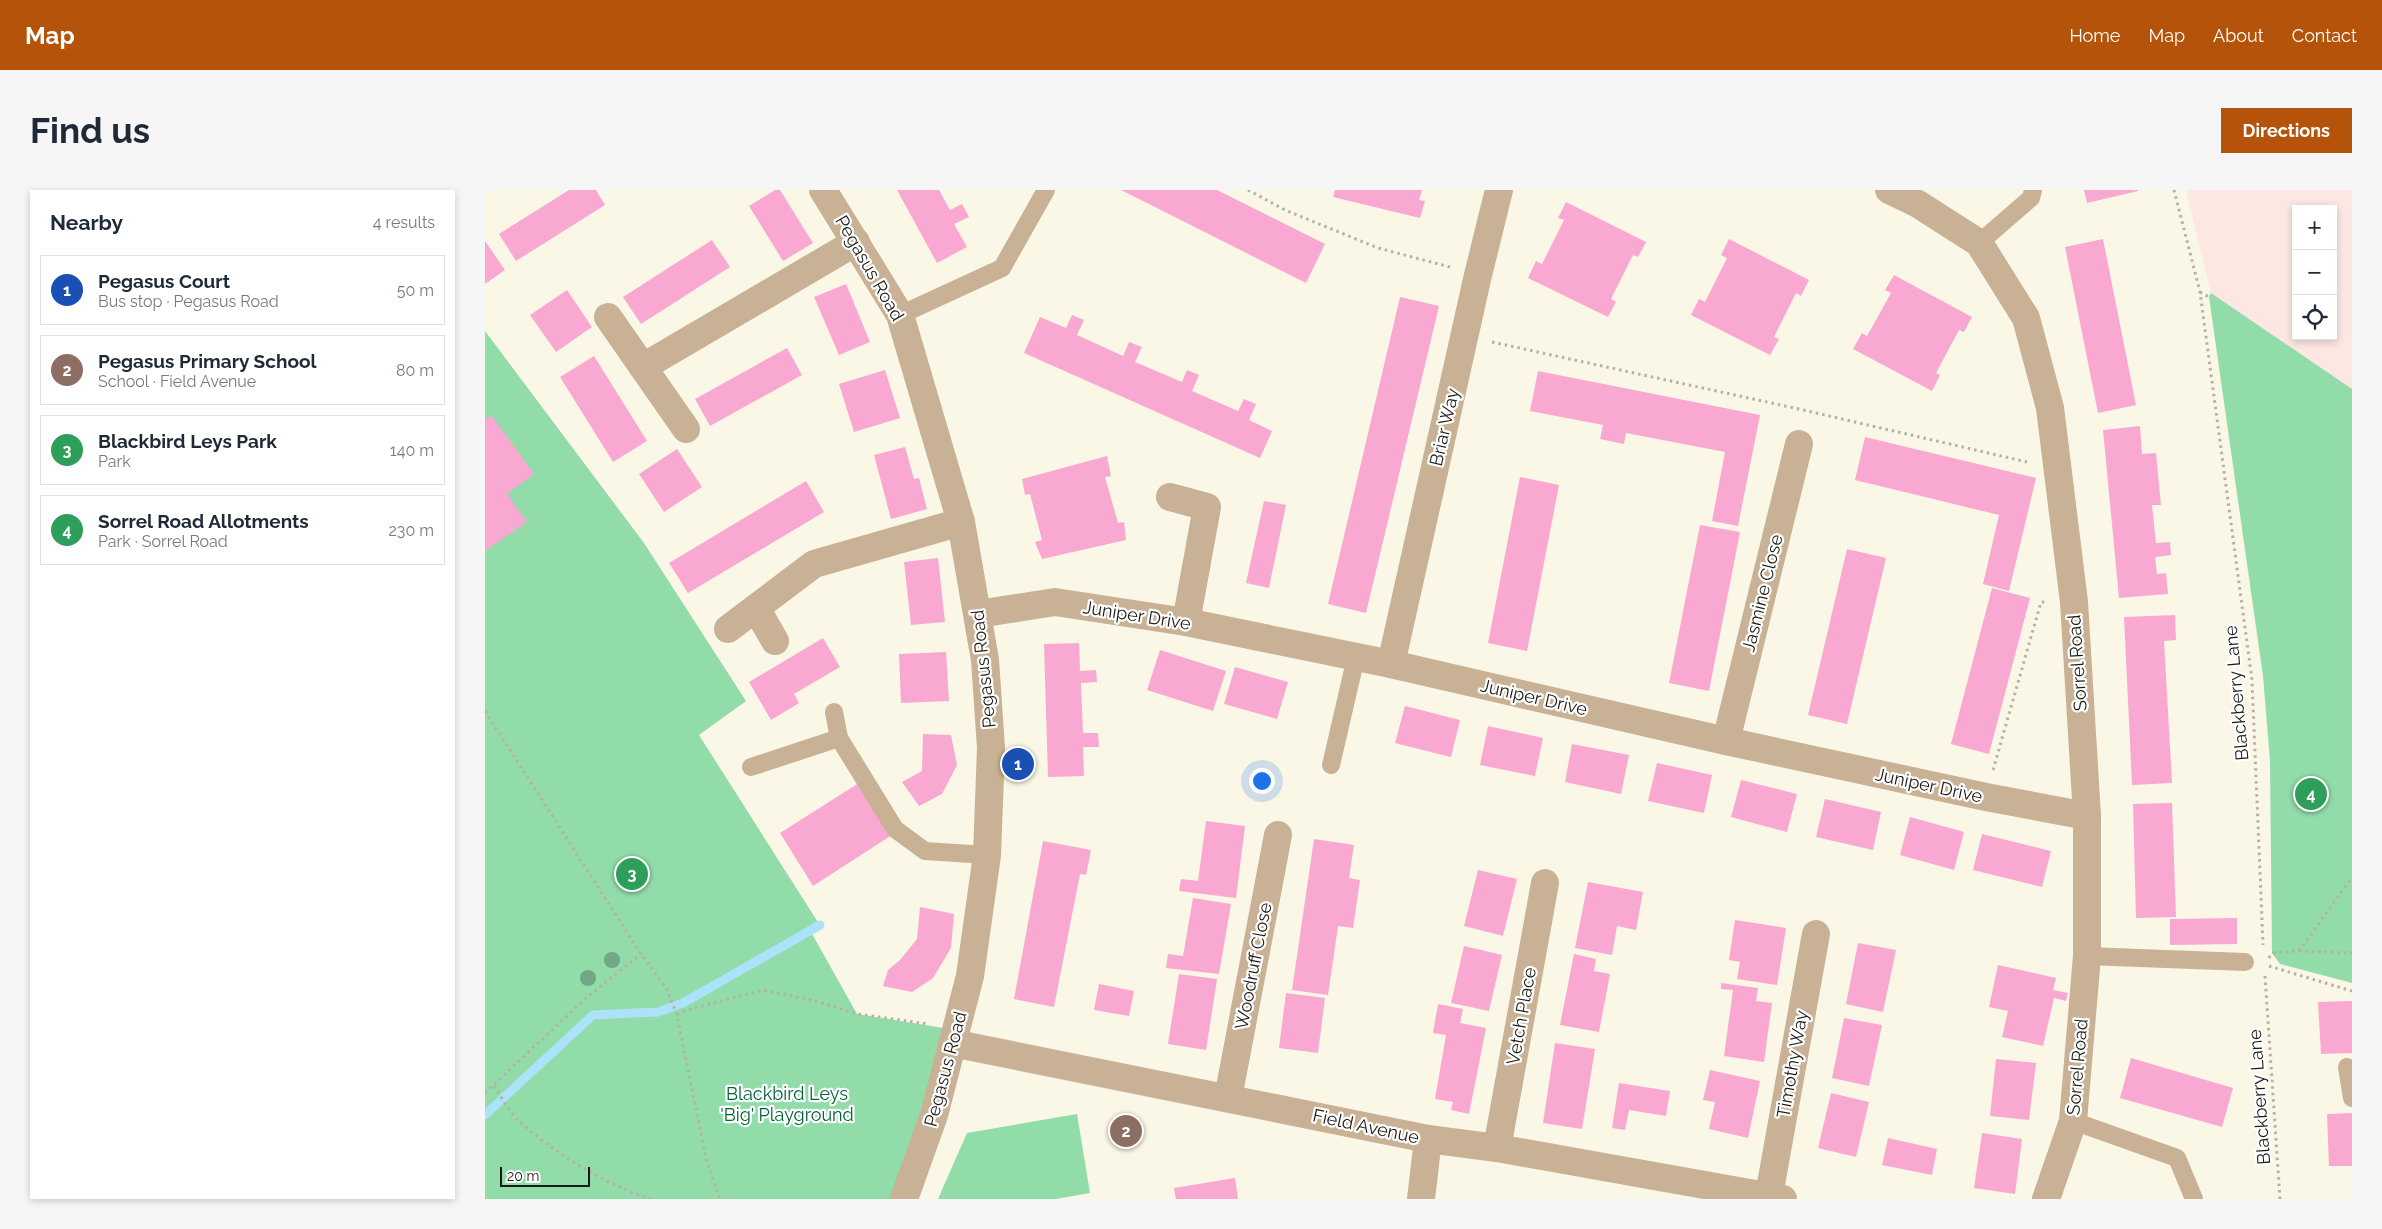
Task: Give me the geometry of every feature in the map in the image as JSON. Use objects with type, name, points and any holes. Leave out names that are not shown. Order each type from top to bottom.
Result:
[{"type":"street","name":"Pegasus Road","points":[[823,190],[900,315],[961,522],[985,660],[991,748],[987,855],[970,976],[934,1115],[904,1199]]},
{"type":"street","name":"Briar Way","points":[[1391,664],[1478,274],[1499,190]]},
{"type":"street","name":"Sorrel Road","points":[[1889,190],[1918,204],[1979,243],[2026,318],[2050,408],[2074,602],[2087,816],[2087,956],[2073,1121],[2046,1199]]},
{"type":"street","points":[[643,367],[856,242]]},
{"type":"street","points":[[608,317],[686,429]]},
{"type":"street","name":"Jasmine Close","points":[[1725,741],[1799,444]]},
{"type":"street","points":[[1170,498],[1207,506],[1186,622]]},
{"type":"street","points":[[728,629],[814,564],[961,522]]},
{"type":"street","name":"Juniper Drive","points":[[978,614],[1055,602],[1186,622],[1391,664],[1725,741],[1986,797],[2087,816]]},
{"type":"street","points":[[756,608],[775,641]]},
{"type":"street","name":"Woodruff Close","points":[[1228,1098],[1278,835]]},
{"type":"street","name":"Vetch Place","points":[[1497,1148],[1545,883]]},
{"type":"street","name":"Timothy Way","points":[[1776,1197],[1816,934]]},
{"type":"street","name":"Field Avenue","points":[[954,1036],[1228,1098],[1428,1139],[1497,1148],[1776,1197]]},
{"type":"street","points":[[1421,1199],[1428,1139]]},
{"type":"lane","points":[[900,315],[1002,268],[1046,190]]},
{"type":"lane","points":[[1979,243],[2031,198],[2033,190]]},
{"type":"lane","points":[[1331,765],[1356,657]]},
{"type":"lane","points":[[834,712],[839,738],[895,830],[925,851],[987,855]]},
{"type":"lane","points":[[751,767],[839,738]]},
{"type":"lane","points":[[2087,956],[2245,962]]},
{"type":"lane","points":[[2347,1068],[2352,1098]]},
{"type":"lane","points":[[2073,1121],[2177,1158],[2193,1199]]},
{"type":"path","points":[[1248,190],[1285,210],[1378,248],[1478,274]]},
{"type":"path","name":"Blackberry Lane","points":[[2174,190],[2200,292],[2252,680],[2263,955]]},
{"type":"path","points":[[2200,292],[2209,297]]},
{"type":"path","points":[[1465,336],[1799,409],[2057,469]]},
{"type":"path","points":[[1986,797],[2041,602],[2074,602]]},
{"type":"path","points":[[485,711],[641,954],[667,989],[677,1015],[707,1163],[720,1199]]},
{"type":"path","points":[[2299,952],[2352,877]]},
{"type":"path","points":[[2272,954],[2299,952],[2352,953]]},
{"type":"path","points":[[485,1093],[585,998],[641,954]]},
{"type":"path","points":[[2264,964],[2352,991]]},
{"type":"path","name":"Blackberry Lane","points":[[2265,974],[2280,1199]]},
{"type":"path","points":[[677,1015],[687,1010],[763,990],[816,1001],[857,1014],[954,1036]]},
{"type":"path","points":[[494,1086],[515,1117],[566,1157],[594,1174],[651,1199]]},
{"type":"shaded area","points":[[2186,190],[2352,190],[2352,389],[2211,293]]},
{"type":"green space","points":[[2211,293],[2352,389],[2352,983],[2280,964],[2272,953],[2270,761],[2263,676],[2209,297]]},
{"type":"green space","name":"Blackbird Leys 'Big' Playground","points":[[485,331],[644,543],[746,701],[699,735],[821,927],[811,932],[857,1014],[956,1030],[904,1199],[485,1199]]},
{"type":"green space","points":[[1077,1114],[1090,1193],[1056,1199],[938,1199],[967,1133]]},
{"type":"building","points":[[569,190],[596,190],[605,205],[516,261],[499,234]]},
{"type":"building","points":[[775,190],[780,190],[813,243],[783,261],[749,206]]},
{"type":"building","points":[[897,190],[939,190],[950,210],[962,204],[969,217],[954,224],[967,247],[937,263]]},
{"type":"building","points":[[1121,190],[1217,190],[1325,244],[1306,283]]},
{"type":"building","points":[[1335,190],[1422,190],[1419,200],[1425,201],[1420,218],[1333,197]]},
{"type":"building","points":[[2084,190],[2138,190],[2138,191],[2087,203]]},
{"type":"building","points":[[1566,202],[1646,242],[1638,257],[1633,255],[1611,299],[1616,302],[1608,317],[1528,278],[1536,261],[1542,264],[1564,220],[1558,218]]},
{"type":"building","points":[[1729,239],[1809,280],[1801,296],[1796,293],[1774,337],[1779,339],[1770,355],[1691,315],[1699,299],[1705,302],[1727,258],[1721,255]]},
{"type":"building","points":[[2103,239],[2136,405],[2098,413],[2065,247]]},
{"type":"building","points":[[712,240],[730,267],[641,324],[623,297]]},
{"type":"building","points":[[485,241],[505,270],[485,284]]},
{"type":"building","points":[[1894,275],[1972,317],[1964,332],[1959,330],[1936,373],[1940,375],[1932,391],[1853,349],[1862,333],[1867,336],[1891,293],[1885,290]]},
{"type":"building","points":[[846,284],[870,342],[839,355],[814,297]]},
{"type":"building","points":[[567,290],[592,327],[556,352],[530,315]]},
{"type":"building","points":[[1400,297],[1439,306],[1366,613],[1328,604]]},
{"type":"building","points":[[1072,315],[1084,320],[1077,335],[1123,356],[1129,342],[1142,347],[1135,362],[1182,382],[1187,370],[1199,375],[1192,391],[1238,411],[1244,399],[1256,404],[1249,420],[1272,431],[1260,458],[1024,353],[1040,317],[1066,328]]},
{"type":"building","points":[[787,348],[802,375],[710,426],[695,399]]},
{"type":"building","points":[[594,356],[647,441],[613,462],[560,377]]},
{"type":"building","points":[[885,370],[900,418],[854,432],[839,384]]},
{"type":"building","points":[[1538,371],[1760,415],[1738,526],[1712,521],[1725,452],[1626,433],[1624,444],[1600,439],[1603,425],[1530,411]]},
{"type":"building","points":[[491,415],[534,474],[507,494],[527,522],[485,551],[485,420]]},
{"type":"building","points":[[2140,426],[2142,454],[2156,453],[2161,505],[2152,505],[2156,543],[2170,542],[2171,555],[2155,557],[2157,574],[2166,573],[2168,594],[2119,598],[2103,430]]},
{"type":"building","points":[[1865,437],[2036,478],[2009,591],[1983,584],[1999,515],[1855,480]]},
{"type":"building","points":[[905,447],[914,479],[919,478],[927,509],[891,519],[874,455]]},
{"type":"building","points":[[677,449],[702,487],[664,512],[639,474]]},
{"type":"building","points":[[1107,456],[1111,476],[1105,477],[1118,523],[1124,522],[1126,540],[1042,559],[1035,542],[1042,540],[1030,494],[1025,495],[1022,479]]},
{"type":"building","points":[[1520,477],[1559,485],[1527,651],[1488,643]]},
{"type":"building","points":[[806,481],[824,512],[688,593],[669,563]]},
{"type":"building","points":[[1264,501],[1286,505],[1269,588],[1246,583]]},
{"type":"building","points":[[1700,525],[1740,532],[1709,691],[1669,683]]},
{"type":"building","points":[[1847,549],[1886,558],[1847,724],[1808,715]]},
{"type":"building","points":[[938,558],[945,622],[911,625],[904,562]]},
{"type":"building","points":[[1992,588],[2030,598],[1989,754],[1951,744]]},
{"type":"building","points":[[2175,615],[2176,640],[2164,641],[2172,783],[2132,785],[2124,617]]},
{"type":"building","points":[[823,638],[840,667],[794,694],[799,703],[771,720],[749,682]]},
{"type":"building","points":[[1079,643],[1080,671],[1096,670],[1097,682],[1081,683],[1083,733],[1098,733],[1099,747],[1083,747],[1084,776],[1048,777],[1044,644]]},
{"type":"building","points":[[1160,650],[1226,671],[1213,711],[1147,690]]},
{"type":"building","points":[[946,652],[949,701],[901,703],[899,654]]},
{"type":"building","points":[[1235,667],[1288,682],[1277,719],[1224,704]]},
{"type":"building","points":[[1405,706],[1460,720],[1451,757],[1395,743]]},
{"type":"building","points":[[1488,726],[1543,738],[1535,776],[1480,765]]},
{"type":"building","points":[[923,734],[951,735],[957,765],[942,794],[919,806],[902,782],[922,771]]},
{"type":"building","points":[[1572,744],[1629,755],[1621,794],[1565,782]]},
{"type":"building","points":[[1657,763],[1712,775],[1704,813],[1648,801]]},
{"type":"building","points":[[1741,780],[1797,794],[1787,832],[1731,817]]},
{"type":"building","points":[[862,781],[895,833],[813,886],[780,833]]},
{"type":"building","points":[[1825,799],[1881,812],[1873,850],[1816,837]]},
{"type":"building","points":[[2172,803],[2176,917],[2136,918],[2133,804]]},
{"type":"building","points":[[1910,817],[1964,832],[1954,870],[1900,855]]},
{"type":"building","points":[[1206,821],[1245,826],[1236,898],[1179,891],[1181,879],[1198,881]]},
{"type":"building","points":[[1982,834],[2051,851],[2042,887],[1973,870]]},
{"type":"building","points":[[1314,839],[1354,845],[1349,878],[1360,880],[1353,928],[1338,926],[1328,995],[1292,990]]},
{"type":"building","points":[[1043,841],[1091,850],[1086,875],[1080,874],[1054,1007],[1014,999]]},
{"type":"building","points":[[1478,870],[1517,879],[1503,936],[1464,926]]},
{"type":"building","points":[[1588,882],[1643,892],[1636,930],[1617,926],[1612,955],[1575,948]]},
{"type":"building","points":[[1193,898],[1231,904],[1219,974],[1166,968],[1168,954],[1183,956]]},
{"type":"building","points":[[920,907],[954,914],[951,948],[933,978],[912,992],[883,986],[888,970],[900,960],[917,939]]},
{"type":"building","points":[[2237,918],[2237,944],[2170,945],[2170,919]]},
{"type":"building","points":[[1735,920],[1786,928],[1777,985],[1737,979],[1740,962],[1729,960]]},
{"type":"building","points":[[1858,943],[1896,950],[1883,1012],[1846,1004]]},
{"type":"building","points":[[1464,946],[1502,955],[1489,1011],[1451,1003]]},
{"type":"building","points":[[1574,954],[1596,959],[1594,971],[1610,974],[1599,1032],[1560,1025]]},
{"type":"building","points":[[1998,965],[2056,978],[2053,990],[2068,993],[2066,1001],[2054,998],[2043,1046],[2002,1037],[2008,1011],[1989,1007]]},
{"type":"building","points":[[1179,974],[1217,979],[1206,1050],[1168,1044]]},
{"type":"building","points":[[1721,983],[1758,988],[1756,1001],[1772,1003],[1764,1062],[1724,1056],[1733,990],[1721,989]]},
{"type":"building","points":[[1099,984],[1134,991],[1129,1016],[1094,1010]]},
{"type":"building","points":[[1286,993],[1325,998],[1318,1053],[1279,1048]]},
{"type":"building","points":[[2352,1001],[2352,1053],[2321,1054],[2318,1002]]},
{"type":"building","points":[[1438,1004],[1463,1009],[1460,1023],[1486,1028],[1469,1114],[1451,1110],[1453,1102],[1435,1099],[1446,1035],[1433,1033]]},
{"type":"building","points":[[1844,1018],[1882,1025],[1869,1086],[1832,1078]]},
{"type":"building","points":[[1555,1043],[1595,1049],[1582,1129],[1543,1123]]},
{"type":"building","points":[[2131,1058],[2233,1088],[2222,1127],[2120,1098]]},
{"type":"building","points":[[1996,1059],[2036,1063],[2029,1120],[1990,1116]]},
{"type":"building","points":[[1710,1070],[1760,1081],[1748,1138],[1709,1129],[1715,1102],[1703,1100]]},
{"type":"building","points":[[1619,1083],[1670,1091],[1666,1116],[1629,1110],[1625,1130],[1612,1128]]},
{"type":"building","points":[[1831,1093],[1869,1102],[1856,1157],[1818,1148]]},
{"type":"building","points":[[2352,1113],[2352,1166],[2329,1166],[2327,1114]]},
{"type":"building","points":[[1982,1133],[2022,1139],[2015,1194],[1974,1188]]},
{"type":"building","points":[[1888,1138],[1937,1149],[1932,1175],[1882,1165]]},
{"type":"building","points":[[1235,1178],[1238,1199],[1176,1199],[1174,1188]]},
{"type":"waterway","points":[[485,1115],[593,1015],[658,1012],[683,1003],[820,925]]},
{"type":"place","name":"Pegasus Court","points":[[1018,764]]},
{"type":"place","name":"Sorrel Road Allotments","points":[[2311,794]]},
{"type":"place","name":"Blackbird Leys Park","points":[[632,874]]},
{"type":"place","name":"Pegasus Primary School","points":[[1126,1131]]}]
